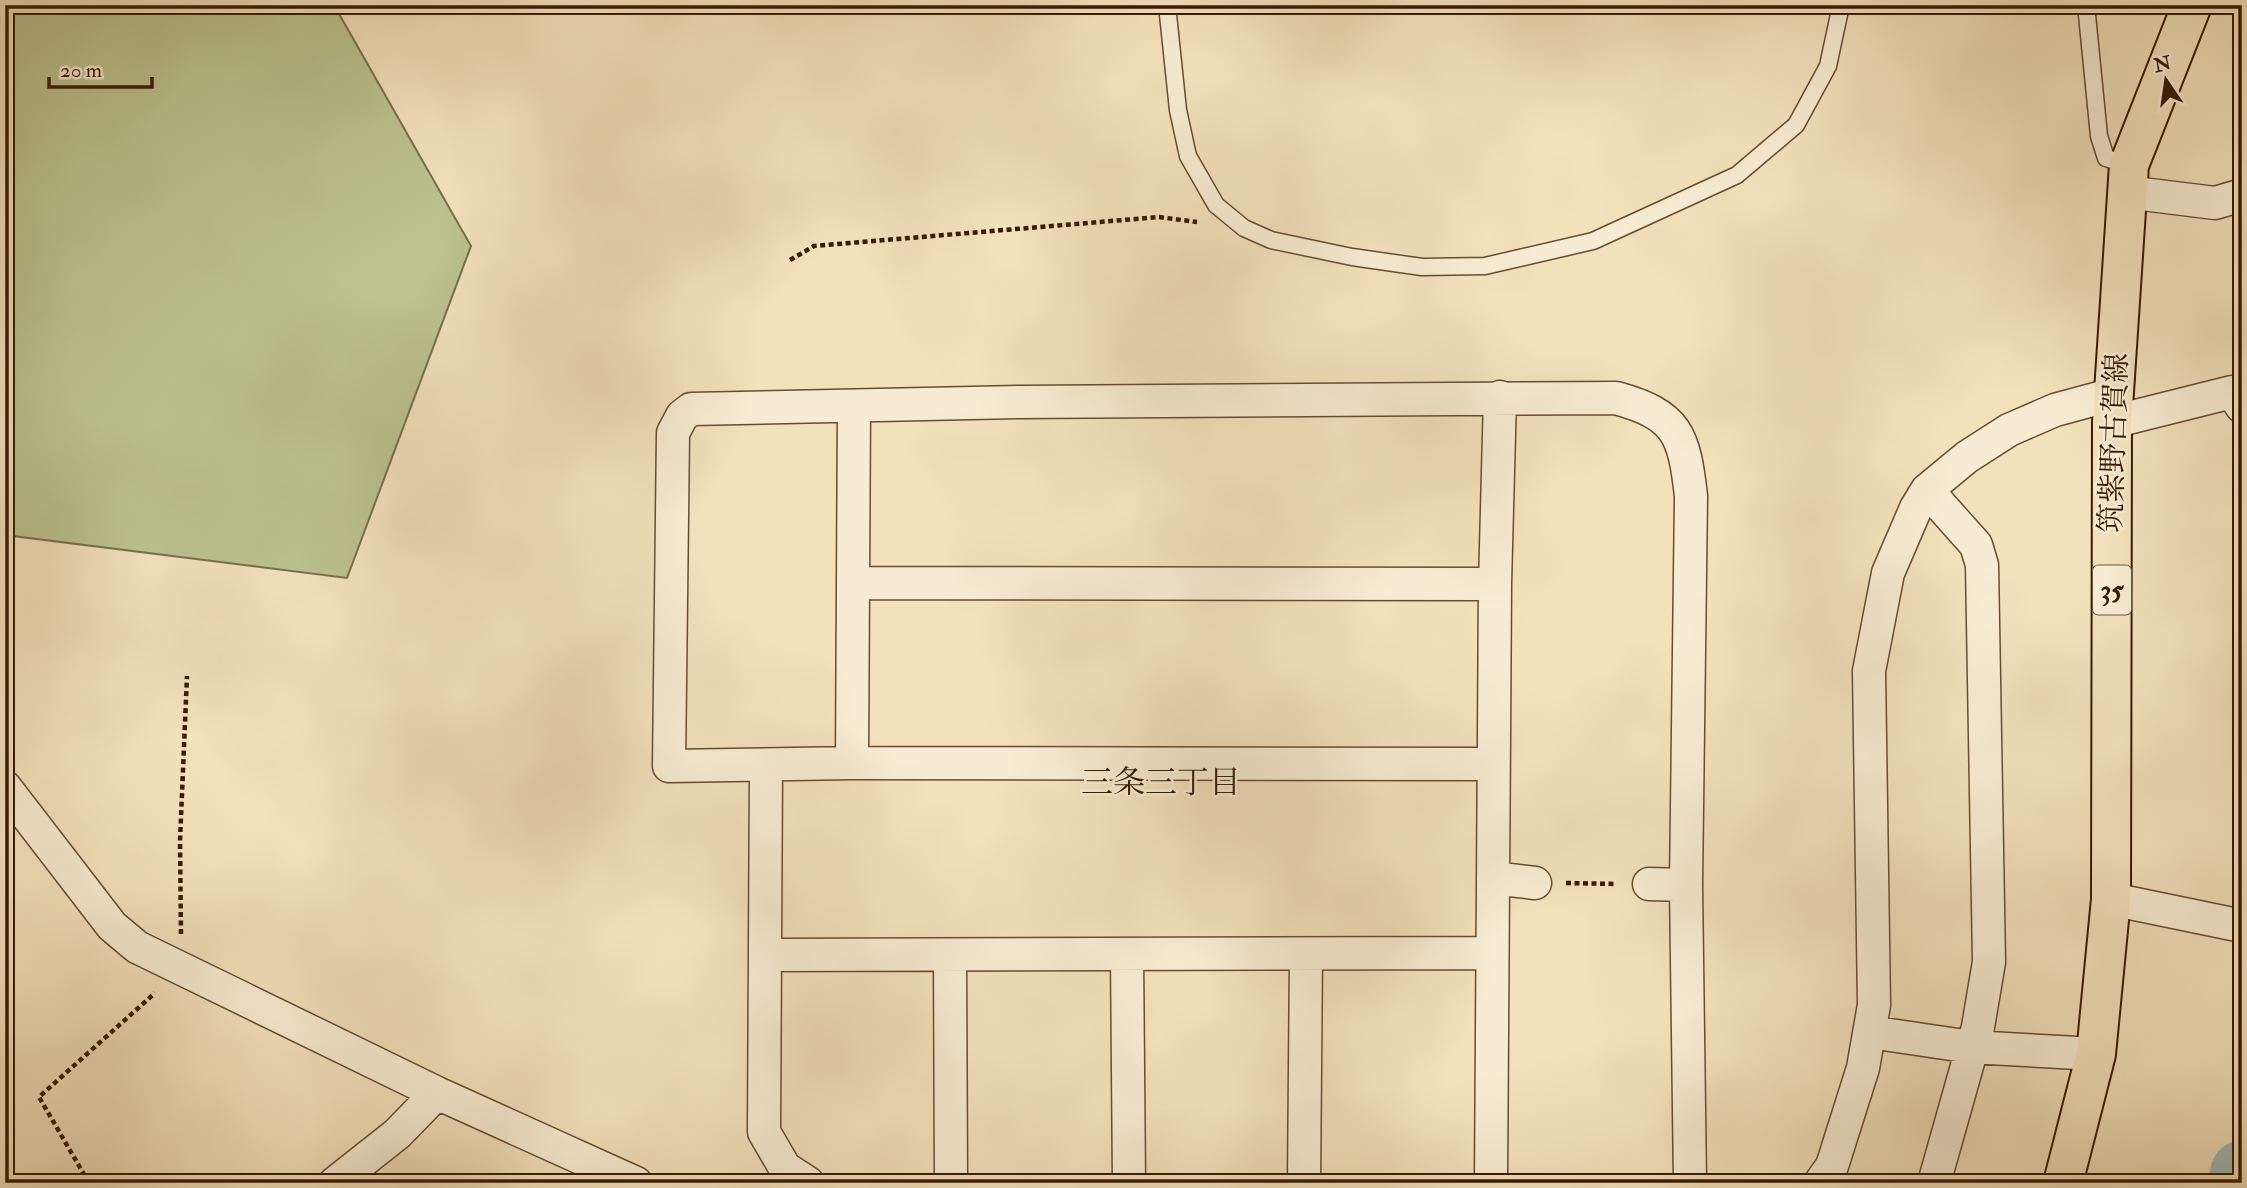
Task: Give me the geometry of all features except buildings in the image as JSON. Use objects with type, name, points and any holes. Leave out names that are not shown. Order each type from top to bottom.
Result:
[{"type":"main road","name":"筑紫野古賀線","points":[[2063,1183],[2096,1054],[2111,900],[2113,408],[2127,178],[2192,5]]},
{"type":"street","points":[[2127,178],[2215,203],[2242,195]]},
{"type":"street","points":[[1820,1183],[1832,1166],[1863,1068],[1874,1005],[1869,671],[1888,573],[1916,508],[1927,489],[1967,457],[2009,430],[2055,410],[2113,408],[2232,392],[2242,407]]},
{"type":"street","points":[[1491,1183],[1495,584],[1500,397]]},
{"type":"street","points":[[1493,764],[852,763],[669,766],[673,433],[681,416],[691,409],[854,406],[1500,397],[1616,398],[1645,406],[1664,417],[1681,440],[1687,458],[1691,496],[1686,885],[1690,1183]]},
{"type":"street","points":[[852,763],[854,406]]},
{"type":"street","points":[[1927,489],[1976,545],[1982,565],[1989,962],[1978,1027],[1934,1183]]},
{"type":"street","points":[[853,583],[1495,584]]},
{"type":"street","points":[[766,765],[764,1132],[785,1168],[808,1183]]},
{"type":"street","points":[[5,787],[112,926],[137,947],[437,1093],[636,1183]]},
{"type":"street","points":[[1493,878],[1535,883]]},
{"type":"street","points":[[1649,884],[1686,885]]},
{"type":"street","points":[[2111,900],[2242,926]]},
{"type":"street","points":[[765,955],[1491,953]]},
{"type":"street","points":[[1127,954],[1129,1183]]},
{"type":"street","points":[[1304,1183],[1306,954]]},
{"type":"street","points":[[950,955],[951,1183]]},
{"type":"street","points":[[1870,1032],[1972,1047],[2096,1054]]},
{"type":"street","points":[[335,1183],[397,1134],[437,1093]]},
{"type":"lane","points":[[1167,5],[1178,110],[1188,156],[1216,205],[1244,228],[1271,240],[1352,257],[1422,267],[1485,266],[1593,241],[1737,175],[1796,125],[1828,66],[1841,5]]},
{"type":"lane","points":[[2086,5],[2099,136],[2106,158],[2127,178]]},
{"type":"path","points":[[790,260],[814,246],[1159,217],[1244,228]]},
{"type":"path","points":[[1535,883],[1649,884]]},
{"type":"green space","points":[[5,5],[334,5],[471,246],[347,578],[5,535]]},
{"type":"waterway","points":[[2239,1183],[2242,1172]]},
{"type":"district","name":"三条三丁目","points":[[1161,783]]}]
